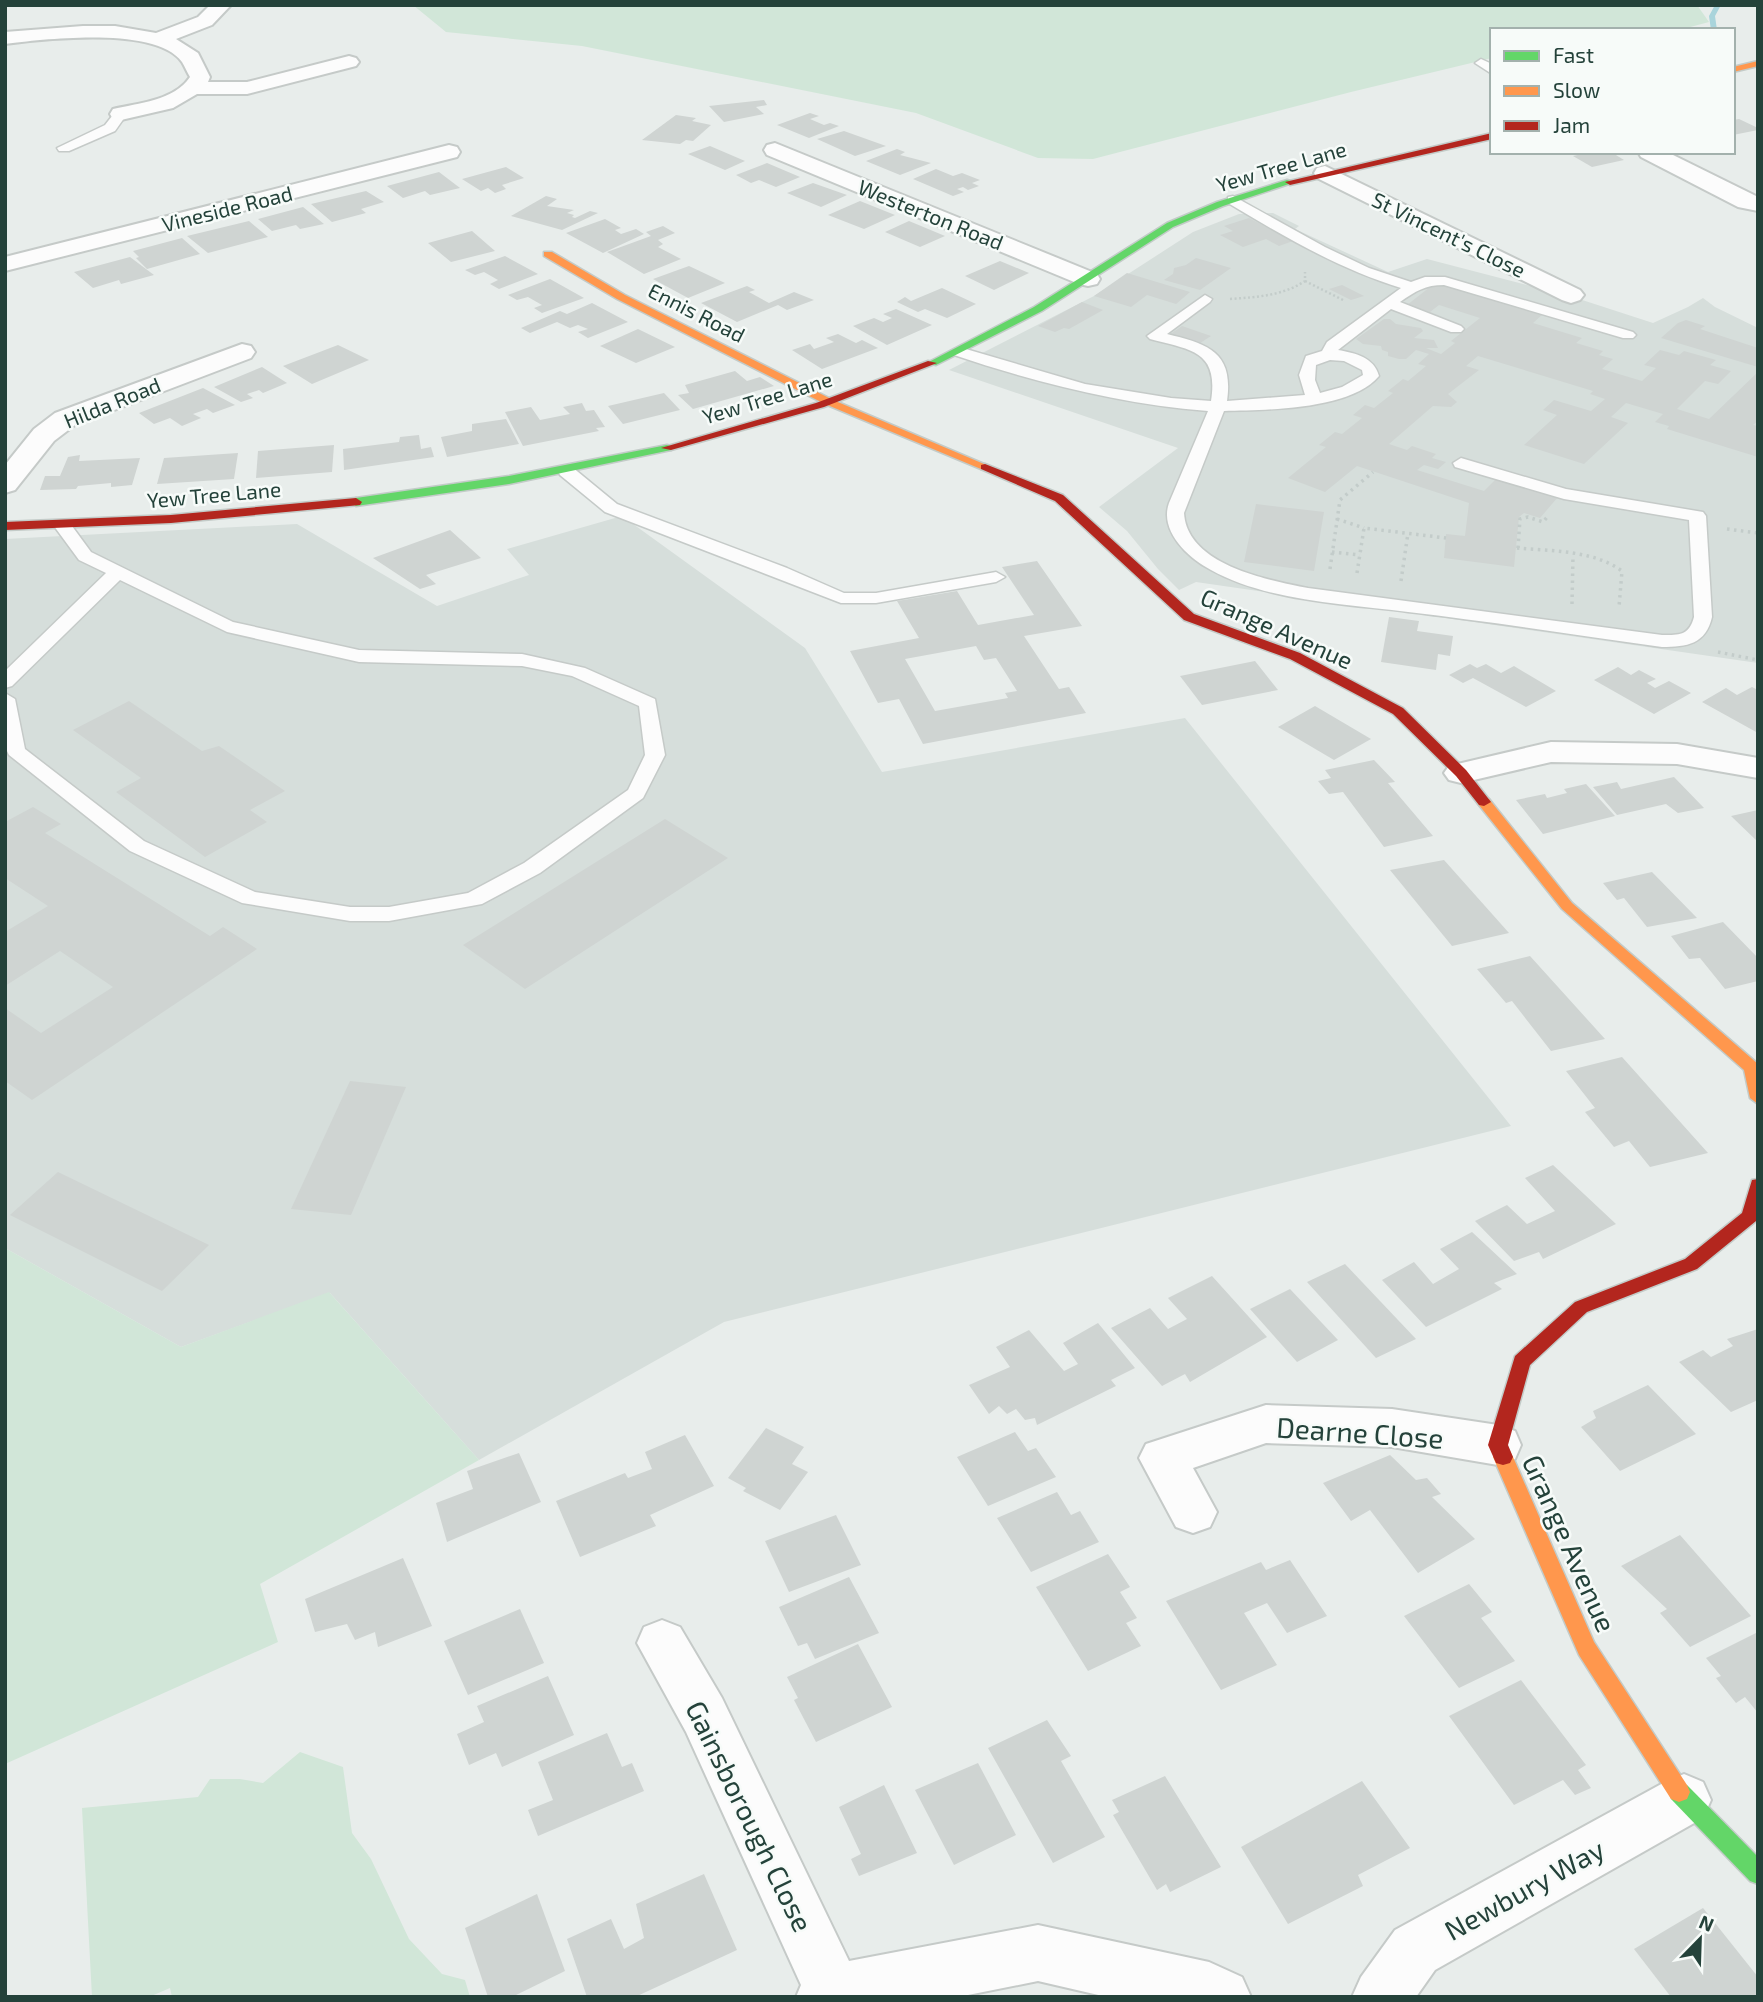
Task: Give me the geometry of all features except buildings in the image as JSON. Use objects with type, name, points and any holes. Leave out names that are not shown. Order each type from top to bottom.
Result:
[{"type":"street","points":[[156,40],[205,21],[221,5]]},
{"type":"street","points":[[48,32],[54,11]]},
{"type":"street","points":[[5,38],[48,32],[108,32],[156,40],[179,49],[194,61],[200,77],[193,88]]},
{"type":"street","points":[[121,114],[168,101],[193,88],[247,88],[349,62]]},
{"type":"street","points":[[1735,69],[1758,63]]},
{"type":"street","name":"Yew Tree Lane","points":[[5,526],[159,521],[343,504],[566,471],[666,448],[829,402],[959,352],[1088,279],[1156,232],[1233,201],[1325,173],[1490,136]]},
{"type":"street","name":"Westerton Road","points":[[775,150],[1088,279]]},
{"type":"street","name":"Vineside Road","points":[[5,264],[449,152]]},
{"type":"street","points":[[1653,154],[1746,202],[1758,205]]},
{"type":"street","name":"St Vincent's Close","points":[[1325,173],[1571,295]]},
{"type":"street","name":"Ennis Road","points":[[548,254],[621,297],[829,402]]},
{"type":"street","name":"Hilda Road","points":[[5,484],[44,435],[65,419],[242,352]]},
{"type":"street","name":"Grange Avenue","points":[[829,402],[1059,498],[1189,617],[1295,656],[1398,711],[1461,773],[1567,906],[1752,1068],[1758,1098]]},
{"type":"street","points":[[1461,773],[1551,752],[1677,754],[1758,768]]},
{"type":"street","name":"Grange Avenue","points":[[1758,1185],[1750,1216],[1691,1264],[1581,1307],[1522,1361],[1498,1445],[1586,1648],[1684,1800],[1758,1873]]},
{"type":"street","name":"Dearne Close","points":[[1193,1512],[1163,1458],[1266,1424],[1392,1428],[1498,1445]]},
{"type":"street","name":"Gainsborough Close","points":[[662,1643],[704,1715],[829,1994],[1038,1953],[1209,1991],[1222,1997]]},
{"type":"street","name":"Newbury Way","points":[[1381,1997],[1415,1950],[1684,1800]]},
{"type":"lane","points":[[64,148],[110,128],[121,114]]},
{"type":"lane","points":[[1233,201],[1318,251],[1377,278],[1412,286]]},
{"type":"lane","points":[[1329,355],[1332,345],[1372,314],[1412,286],[1425,281],[1445,281],[1628,335]]},
{"type":"lane","points":[[1205,299],[1155,336],[1200,350],[1213,357],[1220,369],[1222,383],[1210,429],[1175,511],[1182,534],[1196,552],[1214,566],[1267,583],[1326,594],[1662,641],[1693,638],[1701,630],[1703,617],[1697,516],[1564,495],[1461,463]]},
{"type":"lane","points":[[1388,303],[1456,329]]},
{"type":"lane","points":[[959,352],[1019,372],[1113,394],[1217,406],[1286,404],[1316,399],[1362,384],[1371,376],[1369,368],[1353,358],[1329,355],[1311,359],[1306,382],[1316,399]]},
{"type":"lane","points":[[566,471],[611,508],[781,572],[841,598],[876,598],[996,577]]},
{"type":"lane","points":[[5,699],[16,751],[137,846],[250,898],[350,914],[389,914],[474,899],[543,861],[636,794],[655,755],[648,703],[578,672],[522,660],[359,656],[227,626],[85,556],[63,526]]},
{"type":"lane","points":[[5,682],[117,573]]},
{"type":"path","points":[[1205,299],[1280,294],[1305,281],[1307,273],[1297,268]]},
{"type":"path","points":[[1305,281],[1372,314]]},
{"type":"path","points":[[1326,594],[1340,500],[1373,472]]},
{"type":"path","points":[[1337,519],[1363,528]]},
{"type":"path","points":[[1401,584],[1408,533]]},
{"type":"path","points":[[1516,548],[1610,562],[1622,571],[1618,635]]},
{"type":"path","points":[[1332,552],[1360,555]]},
{"type":"path","points":[[1571,628],[1573,556]]},
{"type":"path","points":[[1693,638],[1725,655],[1758,660]]},
{"type":"shaded area","points":[[1273,213],[1299,226],[1295,229],[1388,272],[1427,259],[1573,297],[1653,323],[1703,298],[1715,307],[1758,328],[1758,663],[1196,582],[1179,590],[1127,531],[1099,507],[1178,448],[949,370],[1094,296],[1193,232],[1239,214]]},
{"type":"shaded area","points":[[622,516],[805,648],[882,772],[1185,718],[1511,1126],[724,1322],[479,1460],[330,1293],[181,1347],[5,1248],[5,539],[297,524],[437,606],[529,575],[507,549]]},
{"type":"green space","points":[[413,5],[1697,5],[1709,22],[1686,28],[1490,28],[1490,58],[1093,159],[1038,158],[916,113],[582,46],[446,32]]},
{"type":"green space","points":[[5,1248],[181,1347],[329,1292],[479,1460],[260,1584],[278,1642],[5,1764]]},
{"type":"green space","points":[[300,1752],[343,1767],[352,1833],[371,1859],[409,1939],[442,1974],[465,1980],[470,1997],[172,1997],[170,1988],[149,1997],[92,1997],[82,1808],[198,1797],[210,1779],[240,1779],[263,1783]]},
{"type":"waterway","points":[[1714,28],[1712,16],[1718,5]]},
{"type":"traffic: fast","points":[[932,363],[1038,309],[1170,225],[1220,204],[1290,182]]},
{"type":"traffic: fast","points":[[356,502],[509,480],[667,448]]},
{"type":"traffic: fast","points":[[1679,1792],[1758,1873]]},
{"type":"traffic: slow","points":[[1735,69],[1758,63]]},
{"type":"traffic: slow","points":[[548,254],[621,297],[829,402],[985,467]]},
{"type":"traffic: slow","points":[[1484,802],[1567,906],[1752,1068],[1758,1098]]},
{"type":"traffic: slow","points":[[1503,1457],[1586,1648],[1679,1792]]},
{"type":"traffic: jam","points":[[1290,182],[1490,136]]},
{"type":"traffic: jam","points":[[667,448],[820,405],[932,363]]},
{"type":"traffic: jam","points":[[985,467],[1059,498],[1189,617],[1295,656],[1398,711],[1461,773],[1484,802]]},
{"type":"traffic: jam","points":[[5,526],[171,519],[356,502]]},
{"type":"traffic: jam","points":[[1503,1457],[1498,1445],[1522,1361],[1581,1307],[1691,1264],[1750,1216],[1758,1185]]}]
